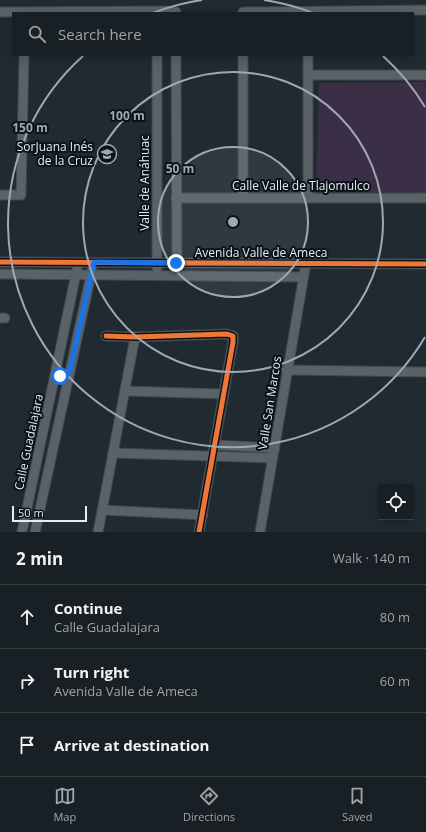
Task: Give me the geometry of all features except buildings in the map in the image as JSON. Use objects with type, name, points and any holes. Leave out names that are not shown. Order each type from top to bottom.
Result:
[{"type":"street","points":[[243,12],[426,10]]},
{"type":"street","points":[[0,12],[176,12]]},
{"type":"street","points":[[0,195],[21,195],[24,56]]},
{"type":"street","name":"Valle de Anáhuac","points":[[157,56],[157,275]]},
{"type":"street","points":[[176,56],[177,275]]},
{"type":"street","points":[[243,56],[243,198]]},
{"type":"street","points":[[308,56],[308,198]]},
{"type":"street","points":[[308,75],[426,76]]},
{"type":"street","name":"Calle Valle de Tlajomulco","points":[[176,198],[426,198]]},
{"type":"street","name":"Avenida Valle de Ameca","points":[[0,262],[426,264]]},
{"type":"street","name":"Calle Guadalajara","points":[[22,532],[78,262]]},
{"type":"street","name":"Calle Guadalajara","points":[[35,532],[94,262]]},
{"type":"street","name":"Valle San Marcos","points":[[260,532],[306,263]]},
{"type":"street","points":[[0,274],[303,277]]},
{"type":"street","points":[[106,336],[135,337],[227,334],[233,336],[200,532]]},
{"type":"street","points":[[98,532],[135,337]]},
{"type":"street","points":[[56,368],[57,373],[60,376],[65,376],[70,370]]},
{"type":"street","points":[[287,370],[426,372]]},
{"type":"street","points":[[125,391],[224,394]]},
{"type":"street","points":[[215,445],[275,448]]},
{"type":"street","points":[[113,453],[273,458]]},
{"type":"street","points":[[102,510],[203,515]]},
{"type":"shaded area","points":[[426,82],[426,193],[316,192],[319,83]]},
{"type":"cycle path","points":[[0,262],[426,264]]},
{"type":"cycle path","points":[[106,336],[135,337],[227,334],[233,336],[199,532]]},
{"type":"place","name":"SorJuana Inés de la Cruz","points":[[107,154]]},
{"type":"route","points":[[60,376],[65,376],[70,370],[94,262],[176,263]]}]
